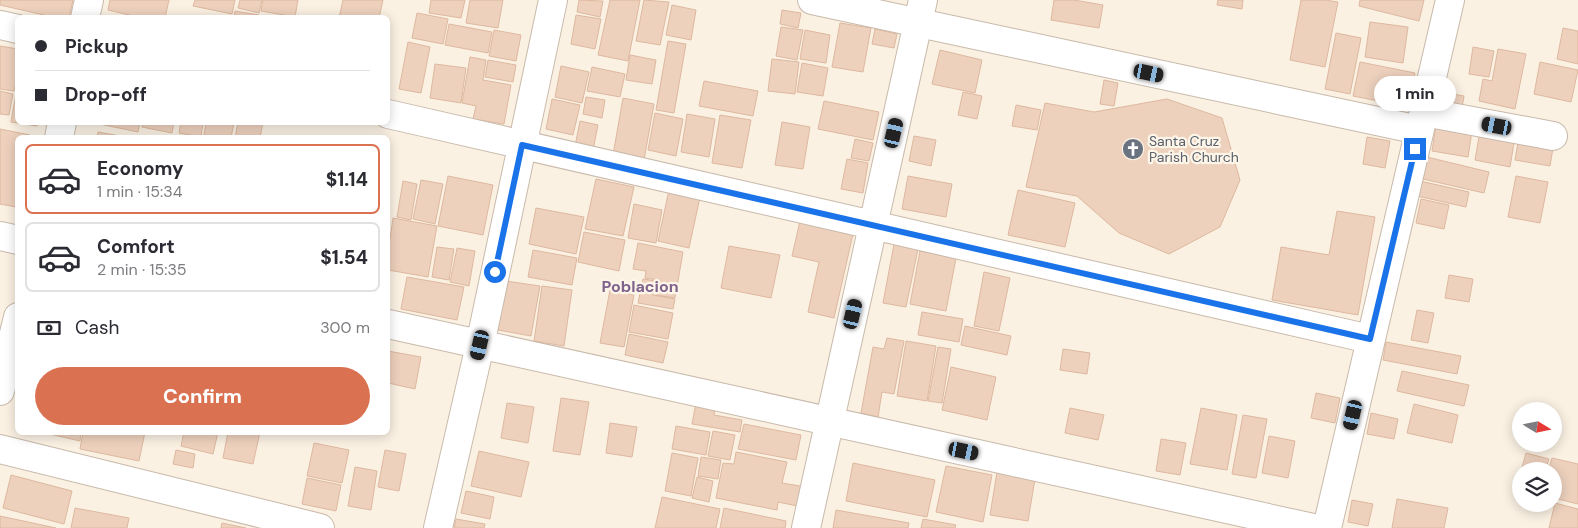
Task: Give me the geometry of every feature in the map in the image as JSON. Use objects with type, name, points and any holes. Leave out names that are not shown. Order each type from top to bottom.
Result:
[{"type":"street","points":[[86,15],[89,0]]},
{"type":"street","points":[[438,528],[480,345],[553,0]]},
{"type":"street","points":[[812,0],[920,12],[1421,121],[1553,136]]},
{"type":"street","points":[[1326,528],[1450,0]]},
{"type":"street","points":[[806,528],[828,420],[920,12]]},
{"type":"street","points":[[0,25],[15,28]]},
{"type":"street","points":[[390,114],[1370,339]]},
{"type":"street","points":[[0,236],[15,239]]},
{"type":"street","points":[[390,324],[1313,528]]},
{"type":"street","points":[[0,391],[15,329]]},
{"type":"street","points":[[0,449],[320,528]]},
{"type":"building","points":[[0,0],[73,0],[70,15],[44,15],[0,5]]},
{"type":"building","points":[[110,0],[169,0],[166,15],[129,15],[108,10]]},
{"type":"building","points":[[195,0],[235,0],[232,14],[193,6]]},
{"type":"building","points":[[240,0],[262,0],[259,13],[238,8]]},
{"type":"building","points":[[263,0],[298,0],[295,15],[261,11]]},
{"type":"building","points":[[343,0],[383,0],[380,15],[340,15]]},
{"type":"building","points":[[431,0],[465,0],[461,18],[429,13]]},
{"type":"building","points":[[470,0],[503,0],[498,28],[466,23]]},
{"type":"building","points":[[579,0],[603,1],[600,17],[577,12]]},
{"type":"building","points":[[610,0],[640,0],[628,61],[598,55]]},
{"type":"building","points":[[644,0],[669,2],[660,45],[636,41]]},
{"type":"building","points":[[1054,0],[1074,0],[1103,5],[1099,28],[1051,20]]},
{"type":"building","points":[[1218,0],[1243,0],[1242,9],[1217,5]]},
{"type":"building","points":[[1301,0],[1338,2],[1325,67],[1290,60]]},
{"type":"building","points":[[1360,0],[1424,0],[1419,21],[1359,6]]},
{"type":"building","points":[[672,5],[696,10],[691,40],[666,35]]},
{"type":"building","points":[[782,10],[801,13],[798,28],[780,24]]},
{"type":"building","points":[[235,11],[259,15],[234,15]]},
{"type":"building","points":[[417,13],[448,19],[443,44],[412,38]]},
{"type":"building","points":[[576,15],[601,19],[595,49],[571,44]]},
{"type":"building","points":[[1370,22],[1408,27],[1403,63],[1365,57]]},
{"type":"building","points":[[840,23],[871,28],[863,72],[832,67]]},
{"type":"building","points":[[449,24],[492,32],[488,53],[445,45]]},
{"type":"building","points":[[781,27],[803,30],[797,60],[776,56]]},
{"type":"building","points":[[1563,28],[1578,31],[1578,64],[1557,59]]},
{"type":"building","points":[[875,29],[897,34],[894,48],[872,44]]},
{"type":"building","points":[[494,30],[521,35],[516,61],[489,56]]},
{"type":"building","points":[[805,30],[830,35],[826,63],[800,59]]},
{"type":"building","points":[[1336,33],[1361,38],[1350,94],[1325,89]]},
{"type":"building","points":[[668,41],[686,44],[674,113],[656,110]]},
{"type":"building","points":[[408,42],[430,47],[421,93],[399,89]]},
{"type":"building","points":[[0,46],[15,48],[14,91],[0,89]]},
{"type":"building","points":[[1473,47],[1494,51],[1489,77],[1469,74]]},
{"type":"building","points":[[1498,49],[1526,54],[1515,109],[1479,101],[1483,79],[1492,81]]},
{"type":"building","points":[[940,50],[982,60],[975,93],[932,84]]},
{"type":"building","points":[[630,55],[656,60],[652,84],[626,80]]},
{"type":"building","points":[[470,57],[486,60],[483,80],[511,85],[504,124],[473,119],[476,106],[462,103]]},
{"type":"building","points":[[772,59],[799,62],[795,94],[768,91]]},
{"type":"building","points":[[488,60],[516,65],[513,82],[485,77]]},
{"type":"building","points":[[1360,62],[1415,73],[1409,107],[1353,96]]},
{"type":"building","points":[[1540,62],[1578,70],[1571,102],[1534,94]]},
{"type":"building","points":[[802,63],[828,68],[823,96],[797,92]]},
{"type":"building","points":[[435,64],[466,68],[461,103],[430,98]]},
{"type":"building","points":[[561,66],[589,72],[582,103],[555,97]]},
{"type":"building","points":[[592,67],[625,74],[620,97],[587,91]]},
{"type":"building","points":[[1104,80],[1118,83],[1114,106],[1100,104]]},
{"type":"building","points":[[704,81],[758,91],[753,116],[699,106]]},
{"type":"building","points":[[0,91],[13,94],[9,115],[0,114]]},
{"type":"building","points":[[963,92],[982,96],[977,119],[958,115]]},
{"type":"building","points":[[1447,93],[1464,96],[1461,114],[1443,111]]},
{"type":"building","points":[[586,97],[605,100],[602,118],[583,114]]},
{"type":"building","points":[[623,98],[654,104],[644,160],[613,155]]},
{"type":"building","points":[[15,99],[15,123],[11,122]]},
{"type":"building","points":[[552,99],[580,105],[573,135],[546,129]]},
{"type":"building","name":"Santa Cruz Parish Church","points":[[1167,99],[1222,118],[1240,180],[1220,227],[1169,254],[1119,233],[1077,196],[1026,187],[1045,103],[1094,112]]},
{"type":"building","points":[[824,101],[879,112],[873,140],[818,129]]},
{"type":"building","points":[[1016,105],[1041,110],[1037,130],[1012,126]]},
{"type":"building","points":[[655,113],[683,119],[676,156],[648,150]]},
{"type":"building","points":[[687,114],[715,119],[709,157],[681,152]]},
{"type":"building","points":[[720,115],[751,120],[742,168],[712,163]]},
{"type":"building","points":[[580,121],[598,125],[593,150],[575,146]]},
{"type":"building","points":[[782,122],[810,127],[803,169],[775,165]]},
{"type":"building","points":[[104,125],[139,125],[138,132]]},
{"type":"building","points":[[142,125],[173,125],[172,133],[142,127]]},
{"type":"building","points":[[180,125],[203,125],[201,135],[179,133]]},
{"type":"building","points":[[206,125],[233,125],[232,135],[204,135]]},
{"type":"building","points":[[237,125],[262,125],[261,135],[236,135]]},
{"type":"building","points":[[1436,125],[1472,131],[1468,157],[1432,151]]},
{"type":"building","points":[[0,129],[30,135],[15,135],[15,207],[0,204]]},
{"type":"building","points":[[1480,131],[1515,137],[1510,167],[1475,160]]},
{"type":"building","points":[[98,132],[114,135],[98,135]]},
{"type":"building","points":[[914,136],[936,140],[931,166],[909,161]]},
{"type":"building","points":[[1519,136],[1554,142],[1550,166],[1515,160]]},
{"type":"building","points":[[1367,137],[1390,141],[1385,168],[1363,164]]},
{"type":"building","points":[[855,139],[873,143],[869,161],[851,158]]},
{"type":"building","points":[[1427,157],[1489,172],[1484,193],[1423,179]]},
{"type":"building","points":[[847,159],[868,163],[863,193],[841,189]]},
{"type":"building","points":[[448,176],[493,185],[483,235],[438,226]]},
{"type":"building","points":[[908,176],[952,184],[946,217],[902,209]]},
{"type":"building","points":[[1516,176],[1548,182],[1540,223],[1508,217]]},
{"type":"building","points":[[596,179],[634,187],[623,236],[585,229]]},
{"type":"building","points":[[421,180],[443,184],[435,224],[413,219]]},
{"type":"building","points":[[403,181],[417,184],[411,220],[397,217]]},
{"type":"building","points":[[1420,181],[1469,192],[1466,207],[1417,196]]},
{"type":"building","points":[[669,190],[700,197],[689,248],[658,241]]},
{"type":"building","points":[[1018,190],[1075,203],[1065,247],[1008,235]]},
{"type":"building","points":[[1421,199],[1449,205],[1444,229],[1416,223]]},
{"type":"building","points":[[634,204],[662,210],[656,243],[628,238]]},
{"type":"building","points":[[536,208],[584,217],[576,254],[529,244]]},
{"type":"building","points":[[1337,211],[1375,217],[1358,315],[1272,300],[1281,247],[1329,255]]},
{"type":"building","points":[[393,218],[437,226],[428,277],[390,270],[390,239]]},
{"type":"building","points":[[800,221],[853,234],[834,318],[808,312],[819,262],[792,256]]},
{"type":"building","points":[[584,232],[625,240],[619,271],[578,262]]},
{"type":"building","points":[[638,243],[683,252],[675,298],[656,295],[658,280],[645,278],[646,271],[633,269]]},
{"type":"building","points":[[894,244],[918,249],[906,307],[883,303]]},
{"type":"building","points":[[729,246],[780,255],[771,298],[721,288]]},
{"type":"building","points":[[437,247],[454,249],[449,280],[432,277]]},
{"type":"building","points":[[457,248],[475,251],[469,286],[450,282]]},
{"type":"building","points":[[533,250],[577,258],[572,285],[528,277]]},
{"type":"building","points":[[920,251],[956,258],[946,311],[910,304]]},
{"type":"building","points":[[984,272],[1010,278],[999,331],[974,326]]},
{"type":"building","points":[[1449,275],[1473,279],[1469,302],[1445,298]]},
{"type":"building","points":[[407,277],[464,287],[457,320],[401,309]]},
{"type":"building","points":[[643,279],[656,281],[653,295],[675,299],[673,309],[638,303]]},
{"type":"building","points":[[506,281],[540,286],[531,336],[498,330]]},
{"type":"building","points":[[542,286],[572,290],[564,346],[534,341]]},
{"type":"building","points":[[610,290],[634,295],[624,347],[600,343]]},
{"type":"building","points":[[634,305],[673,313],[668,339],[629,332]]},
{"type":"building","points":[[1417,310],[1434,313],[1428,343],[1411,340]]},
{"type":"building","points":[[922,312],[963,319],[959,342],[918,335]]},
{"type":"building","points":[[965,326],[1011,336],[1007,355],[961,345]]},
{"type":"building","points":[[629,334],[668,342],[663,363],[625,355]]},
{"type":"building","points":[[887,338],[904,341],[894,394],[882,392],[878,417],[861,413],[873,347],[884,349]]},
{"type":"building","points":[[906,341],[936,346],[927,401],[897,396]]},
{"type":"building","points":[[1386,342],[1461,356],[1457,374],[1383,360]]},
{"type":"building","points":[[938,347],[951,349],[942,403],[928,401]]},
{"type":"building","points":[[1063,349],[1090,353],[1087,374],[1060,370]]},
{"type":"building","points":[[390,351],[421,357],[415,389],[390,383]]},
{"type":"building","points":[[951,367],[996,377],[987,420],[942,410]]},
{"type":"building","points":[[1402,371],[1469,385],[1464,406],[1397,391]]},
{"type":"building","points":[[1316,393],[1340,398],[1335,423],[1311,418]]},
{"type":"building","points":[[561,398],[589,402],[580,455],[553,451]]},
{"type":"building","points":[[507,403],[534,407],[528,443],[501,438]]},
{"type":"building","points":[[696,403],[715,407],[714,415],[742,420],[740,432],[692,424]]},
{"type":"building","points":[[1414,404],[1458,415],[1452,443],[1407,433]]},
{"type":"building","points":[[1070,408],[1104,415],[1098,440],[1065,433]]},
{"type":"building","points":[[1201,408],[1237,415],[1227,470],[1190,464]]},
{"type":"building","points":[[1371,413],[1398,419],[1394,439],[1367,434]]},
{"type":"building","points":[[1243,415],[1267,419],[1256,478],[1232,474]]},
{"type":"building","points":[[610,423],[637,427],[632,457],[606,453]]},
{"type":"building","points":[[744,424],[801,435],[796,460],[738,449]]},
{"type":"building","points":[[676,426],[710,432],[706,455],[672,449]]},
{"type":"building","points":[[713,431],[735,435],[730,460],[708,456]]},
{"type":"building","points":[[54,435],[81,435],[80,441]]},
{"type":"building","points":[[82,435],[144,435],[139,461],[80,449]]},
{"type":"building","points":[[183,435],[217,435],[213,454],[181,446]]},
{"type":"building","points":[[227,435],[259,435],[253,464],[223,458]]},
{"type":"building","points":[[1269,436],[1295,441],[1288,478],[1262,473]]},
{"type":"building","points":[[1161,439],[1186,443],[1180,475],[1156,471]]},
{"type":"building","points":[[314,443],[349,450],[342,483],[307,476]]},
{"type":"building","points":[[176,450],[195,454],[193,468],[173,464]]},
{"type":"building","points":[[385,450],[406,454],[399,491],[378,487]]},
{"type":"building","points":[[479,451],[529,462],[521,497],[471,486]]},
{"type":"building","points":[[736,452],[787,462],[782,483],[806,487],[802,507],[778,502],[777,510],[716,498],[723,463],[734,464]]},
{"type":"building","points":[[672,453],[698,458],[691,496],[665,491]]},
{"type":"building","points":[[1526,453],[1549,459],[1548,462],[1523,462]]},
{"type":"building","points":[[701,457],[721,460],[718,479],[698,476]]},
{"type":"building","points":[[1552,458],[1578,464],[1578,504],[1562,500],[1562,462],[1551,462]]},
{"type":"building","points":[[853,463],[935,480],[927,517],[846,501]]},
{"type":"building","points":[[946,466],[992,475],[983,522],[936,512]]},
{"type":"building","points":[[355,467],[377,471],[371,510],[348,506]]},
{"type":"building","points":[[997,472],[1035,479],[1028,521],[990,515]]},
{"type":"building","points":[[11,475],[72,491],[64,524],[3,508]]},
{"type":"building","points":[[697,477],[713,481],[709,502],[692,498]]},
{"type":"building","points":[[307,478],[341,485],[336,511],[302,504]]},
{"type":"building","points":[[466,491],[494,497],[490,519],[461,513]]},
{"type":"building","points":[[662,497],[720,509],[716,528],[655,528]]},
{"type":"building","points":[[1397,499],[1448,508],[1444,528],[1392,528]]},
{"type":"building","points":[[1352,500],[1373,504],[1368,526],[1348,522]]},
{"type":"building","points":[[1562,505],[1578,509],[1578,528],[1549,528],[1553,512],[1562,512]]},
{"type":"building","points":[[75,508],[129,518],[127,528],[71,528]]},
{"type":"building","points":[[724,508],[786,521],[785,528],[720,528]]},
{"type":"building","points":[[836,510],[909,523],[908,528],[833,528]]},
{"type":"building","points":[[0,516],[56,528],[0,528]]},
{"type":"building","points":[[456,519],[485,524],[484,528],[454,528]]},
{"type":"building","points":[[923,519],[956,525],[955,528],[921,528]]},
{"type":"building","points":[[222,523],[246,528],[221,528]]},
{"type":"place","name":"Santa Cruz Parish Church","points":[[1133,149]]},
{"type":"district","name":"Poblacion","points":[[640,286]]},
{"type":"route","points":[[495,272],[522,145],[1370,339],[1415,149]]}]
